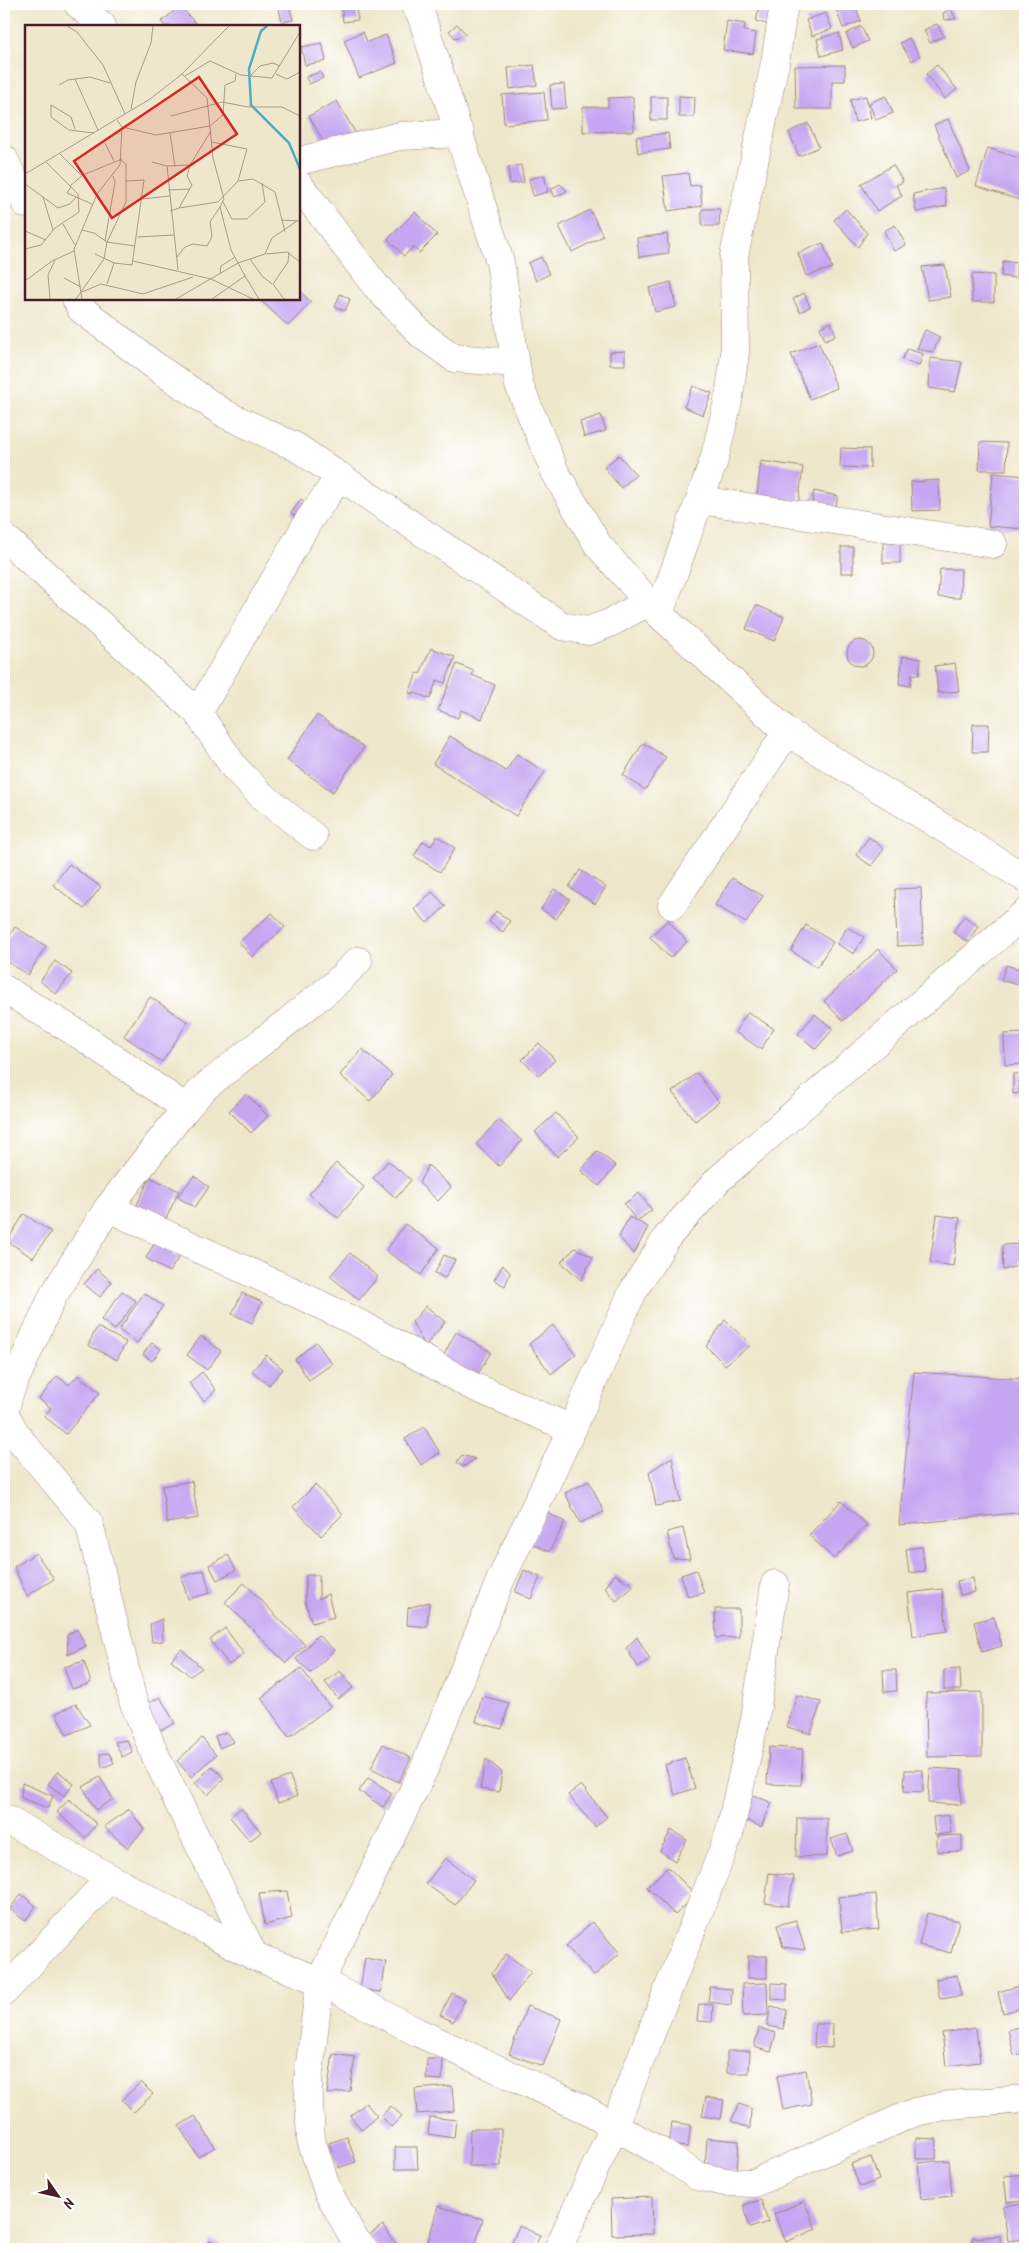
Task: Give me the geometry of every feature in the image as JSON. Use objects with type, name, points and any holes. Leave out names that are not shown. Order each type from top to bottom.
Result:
[{"type":"street","points":[[78,4],[101,25]]},
{"type":"street","points":[[414,4],[421,15],[500,262],[519,386],[555,472],[598,545],[653,608],[786,732],[1025,878]]},
{"type":"street","points":[[76,300],[81,309],[159,369],[225,414],[296,447],[562,626],[588,631],[653,608],[700,500],[714,460],[729,397],[735,352],[734,256],[775,63],[784,4]]},
{"type":"street","points":[[300,162],[400,136],[460,133]]},
{"type":"street","points":[[4,160],[25,202]]},
{"type":"street","points":[[300,186],[375,285],[422,335],[454,358],[515,363]]},
{"type":"street","points":[[198,713],[309,520],[340,476]]},
{"type":"street","points":[[700,500],[993,544]]},
{"type":"street","points":[[4,537],[198,713],[234,767],[260,794],[313,836]]},
{"type":"street","points":[[672,905],[786,732]]},
{"type":"street","points":[[364,2249],[355,2240],[328,2192],[311,2140],[308,2081],[320,1981],[424,1769],[500,1581],[572,1429],[633,1291],[668,1236],[718,1179],[1025,913]]},
{"type":"street","points":[[254,1956],[156,1757],[133,1701],[89,1523],[17,1436],[4,1413],[10,1391],[53,1296],[108,1208],[186,1108],[205,1087],[334,985],[358,961]]},
{"type":"street","points":[[4,989],[80,1036],[186,1108]]},
{"type":"street","points":[[108,1208],[364,1326],[470,1385],[572,1429]]},
{"type":"street","points":[[558,2249],[614,2128],[729,1835],[755,1719],[775,1584]]},
{"type":"street","points":[[4,1818],[254,1956],[320,1981],[417,2032],[584,2109],[614,2128],[661,2152],[697,2176],[725,2182],[754,2183],[914,2112],[950,2105],[1025,2099]]},
{"type":"street","points":[[4,1992],[110,1878]]},
{"type":"building","points":[[278,4],[289,4],[293,20],[282,22]]},
{"type":"building","points":[[341,4],[355,4],[358,20],[343,22]]},
{"type":"building","points":[[760,4],[775,4],[770,25],[756,21]]},
{"type":"building","points":[[834,4],[855,4],[861,21],[843,28]]},
{"type":"building","points":[[180,6],[197,25],[164,25],[161,22]]},
{"type":"building","points":[[951,9],[956,19],[944,20],[943,13]]},
{"type":"building","points":[[826,13],[832,29],[812,36],[806,20]]},
{"type":"building","points":[[727,21],[745,24],[744,31],[756,33],[753,54],[723,50]]},
{"type":"building","points":[[457,24],[466,34],[455,38],[449,31]]},
{"type":"building","points":[[937,24],[944,36],[930,43],[924,30]]},
{"type":"building","points":[[861,26],[868,41],[853,48],[846,34]]},
{"type":"building","points":[[363,32],[367,42],[386,35],[397,63],[359,78],[344,40]]},
{"type":"building","points":[[839,33],[843,50],[821,56],[817,39]]},
{"type":"building","points":[[909,38],[920,56],[912,61],[900,43]]},
{"type":"building","points":[[322,43],[326,61],[305,65],[301,47]]},
{"type":"building","points":[[534,65],[537,85],[510,89],[508,68]]},
{"type":"building","points":[[845,65],[845,81],[832,81],[832,109],[796,109],[795,66]]},
{"type":"building","points":[[937,65],[957,89],[945,99],[926,74]]},
{"type":"building","points":[[320,72],[323,78],[309,84],[306,77]]},
{"type":"building","points":[[564,84],[566,108],[552,109],[550,85]]},
{"type":"building","points":[[544,92],[547,120],[504,124],[502,95]]},
{"type":"building","points":[[679,96],[695,97],[694,117],[679,117]]},
{"type":"building","points":[[866,96],[871,118],[855,122],[850,100]]},
{"type":"building","points":[[886,96],[893,113],[876,120],[869,103]]},
{"type":"building","points":[[633,97],[634,131],[583,132],[583,107],[608,107],[608,98]]},
{"type":"building","points":[[651,97],[667,97],[667,120],[651,120]]},
{"type":"building","points":[[337,101],[356,134],[328,150],[309,116]]},
{"type":"building","points":[[948,119],[970,171],[956,178],[934,125]]},
{"type":"building","points":[[808,123],[819,147],[799,156],[789,132]]},
{"type":"building","points":[[668,133],[670,149],[638,153],[636,137]]},
{"type":"building","points":[[988,148],[1025,160],[1025,202],[976,186]]},
{"type":"building","points":[[521,165],[524,182],[510,184],[508,167]]},
{"type":"building","points":[[893,165],[903,182],[896,185],[902,196],[877,211],[861,184]]},
{"type":"building","points":[[688,173],[690,186],[700,185],[702,206],[668,211],[663,176]]},
{"type":"building","points":[[544,175],[548,192],[533,196],[529,179]]},
{"type":"building","points":[[560,184],[567,191],[555,197],[551,189]]},
{"type":"building","points":[[944,188],[947,206],[916,212],[913,194]]},
{"type":"building","points":[[702,209],[720,209],[719,226],[702,226]]},
{"type":"building","points":[[846,209],[867,233],[858,247],[834,220]]},
{"type":"building","points":[[590,210],[603,236],[572,252],[559,226]]},
{"type":"building","points":[[415,212],[437,235],[419,253],[413,247],[404,256],[388,239]]},
{"type":"building","points":[[895,225],[906,245],[894,251],[884,231]]},
{"type":"building","points":[[667,234],[669,253],[639,257],[637,238]]},
{"type":"building","points":[[823,243],[832,268],[806,276],[798,253]]},
{"type":"building","points":[[541,257],[549,274],[536,281],[528,263]]},
{"type":"building","points":[[1003,261],[1017,263],[1016,278],[1001,276]]},
{"type":"building","points":[[945,265],[951,297],[928,300],[922,267]]},
{"type":"building","points":[[972,274],[994,275],[994,302],[972,302]]},
{"type":"building","points":[[671,282],[676,307],[655,312],[649,288]]},
{"type":"building","points":[[300,291],[311,302],[288,326],[260,300],[300,300]]},
{"type":"building","points":[[804,293],[810,307],[800,312],[793,299]]},
{"type":"building","points":[[340,294],[350,299],[345,311],[335,307]]},
{"type":"building","points":[[831,322],[836,335],[825,340],[820,327]]},
{"type":"building","points":[[925,330],[940,337],[933,352],[917,349]]},
{"type":"building","points":[[819,343],[837,388],[810,399],[791,354]]},
{"type":"building","points":[[907,349],[923,354],[919,366],[902,360]]},
{"type":"building","points":[[625,351],[625,365],[610,365],[610,352]]},
{"type":"building","points":[[930,358],[962,362],[955,392],[929,388]]},
{"type":"building","points":[[693,386],[712,393],[703,415],[684,407]]},
{"type":"building","points":[[601,415],[606,431],[584,437],[580,422]]},
{"type":"building","points":[[980,442],[1007,443],[1006,470],[979,470]]},
{"type":"building","points":[[841,448],[870,449],[870,468],[840,467]]},
{"type":"building","points":[[619,455],[636,475],[621,488],[604,467]]},
{"type":"building","points":[[761,461],[803,467],[798,507],[756,502]]},
{"type":"building","points":[[993,473],[1025,476],[1025,529],[988,526]]},
{"type":"building","points":[[939,480],[940,510],[912,511],[911,482]]},
{"type":"building","points":[[814,491],[838,496],[833,518],[810,513]]},
{"type":"building","points":[[301,499],[311,506],[301,520],[291,513]]},
{"type":"building","points":[[883,543],[900,543],[900,563],[883,563]]},
{"type":"building","points":[[841,547],[853,547],[853,573],[841,573]]},
{"type":"building","points":[[940,569],[961,569],[960,598],[938,597]]},
{"type":"building","points":[[756,605],[784,617],[774,641],[746,629]]},
{"type":"building","points":[[860,640],[869,644],[873,653],[869,662],[860,666],[851,662],[847,653],[851,644]]},
{"type":"building","points":[[431,648],[455,657],[445,683],[437,680],[430,699],[413,692],[412,694],[409,693],[417,673],[420,674]]},
{"type":"building","points":[[903,656],[921,659],[919,675],[912,674],[910,686],[899,684]]},
{"type":"building","points":[[955,663],[959,691],[938,693],[935,666]]},
{"type":"building","points":[[457,664],[474,671],[472,675],[495,685],[482,719],[461,710],[458,718],[438,710]]},
{"type":"building","points":[[317,715],[364,747],[333,792],[287,760]]},
{"type":"building","points":[[973,724],[989,724],[988,752],[972,752]]},
{"type":"building","points":[[450,736],[506,771],[517,754],[545,772],[516,816],[433,764]]},
{"type":"building","points":[[643,743],[666,757],[645,790],[623,775]]},
{"type":"building","points":[[437,836],[455,848],[440,872],[414,856],[423,841],[431,846]]},
{"type":"building","points":[[869,837],[884,849],[871,866],[856,855]]},
{"type":"building","points":[[69,864],[101,887],[84,909],[53,885]]},
{"type":"building","points":[[580,870],[606,887],[595,904],[569,887]]},
{"type":"building","points":[[732,878],[763,896],[746,923],[715,905]]},
{"type":"building","points":[[921,888],[923,945],[897,946],[895,889]]},
{"type":"building","points":[[554,889],[570,899],[556,919],[541,909]]},
{"type":"building","points":[[432,892],[446,906],[427,923],[414,909]]},
{"type":"building","points":[[496,911],[510,921],[503,932],[489,922]]},
{"type":"building","points":[[272,913],[285,927],[252,957],[239,942]]},
{"type":"building","points":[[964,916],[978,926],[968,942],[953,932]]},
{"type":"building","points":[[668,920],[687,942],[670,958],[650,937]]},
{"type":"building","points":[[806,925],[833,942],[817,967],[791,951]]},
{"type":"building","points":[[15,927],[46,946],[28,975],[4,960],[4,945]]},
{"type":"building","points":[[847,927],[864,937],[854,954],[837,944]]},
{"type":"building","points":[[878,949],[897,969],[843,1021],[824,1001]]},
{"type":"building","points":[[55,961],[72,973],[56,994],[40,981]]},
{"type":"building","points":[[1006,965],[1025,971],[1025,987],[1001,980]]},
{"type":"building","points":[[150,997],[188,1022],[162,1062],[124,1036]]},
{"type":"building","points":[[748,1012],[774,1029],[761,1049],[735,1032]]},
{"type":"building","points":[[815,1014],[833,1029],[816,1049],[798,1034]]},
{"type":"building","points":[[1024,1033],[1025,1064],[1005,1065],[1004,1034]]},
{"type":"building","points":[[539,1043],[555,1060],[539,1076],[522,1060]]},
{"type":"building","points":[[362,1049],[392,1075],[370,1101],[340,1075]]},
{"type":"building","points":[[697,1073],[719,1102],[695,1121],[672,1092]]},
{"type":"building","points":[[1013,1074],[1025,1074],[1025,1081],[1019,1081],[1019,1093],[1013,1094]]},
{"type":"building","points":[[246,1094],[268,1116],[251,1133],[229,1111]]},
{"type":"building","points":[[556,1113],[579,1137],[557,1157],[535,1132]]},
{"type":"building","points":[[499,1120],[522,1141],[499,1166],[476,1144]]},
{"type":"building","points":[[597,1151],[616,1166],[599,1186],[581,1171]]},
{"type":"building","points":[[388,1161],[411,1180],[396,1198],[373,1178]]},
{"type":"building","points":[[336,1163],[364,1187],[338,1218],[309,1194]]},
{"type":"building","points":[[428,1165],[451,1187],[438,1201],[419,1183]]},
{"type":"building","points":[[194,1176],[209,1187],[195,1207],[177,1197]]},
{"type":"building","points":[[150,1177],[179,1191],[164,1223],[135,1209]]},
{"type":"building","points":[[639,1193],[652,1210],[637,1221],[624,1204]]},
{"type":"building","points":[[24,1214],[51,1232],[33,1258],[7,1241]]},
{"type":"building","points":[[937,1215],[960,1218],[953,1266],[930,1262]]},
{"type":"building","points":[[629,1217],[648,1227],[634,1254],[619,1237]]},
{"type":"building","points":[[405,1224],[439,1248],[421,1275],[386,1251]]},
{"type":"building","points":[[155,1242],[179,1257],[169,1272],[146,1258]]},
{"type":"building","points":[[1020,1244],[1021,1259],[1017,1266],[1003,1270],[1002,1245]]},
{"type":"building","points":[[575,1248],[593,1257],[581,1280],[561,1262]]},
{"type":"building","points":[[350,1253],[378,1277],[359,1300],[330,1276]]},
{"type":"building","points":[[444,1255],[455,1260],[445,1278],[435,1273]]},
{"type":"building","points":[[503,1265],[510,1273],[505,1286],[494,1280]]},
{"type":"building","points":[[97,1269],[112,1282],[100,1297],[84,1284]]},
{"type":"building","points":[[122,1291],[136,1301],[115,1330],[101,1320]]},
{"type":"building","points":[[144,1293],[163,1306],[137,1343],[119,1330]]},
{"type":"building","points":[[242,1293],[262,1302],[252,1323],[232,1314]]},
{"type":"building","points":[[426,1306],[445,1322],[425,1346],[412,1322]]},
{"type":"building","points":[[725,1320],[751,1345],[725,1365],[706,1346]]},
{"type":"building","points":[[553,1325],[576,1354],[551,1374],[529,1344]]},
{"type":"building","points":[[97,1327],[126,1342],[117,1360],[88,1345]]},
{"type":"building","points":[[456,1332],[491,1352],[474,1381],[440,1362]]},
{"type":"building","points":[[201,1336],[221,1351],[207,1370],[187,1355]]},
{"type":"building","points":[[316,1342],[332,1364],[309,1380],[295,1359]]},
{"type":"building","points":[[152,1343],[161,1349],[152,1361],[143,1354]]},
{"type":"building","points":[[266,1355],[283,1369],[269,1385],[252,1371]]},
{"type":"building","points":[[202,1372],[216,1390],[204,1401],[189,1383]]},
{"type":"building","points":[[914,1372],[1025,1379],[1025,1512],[899,1525]]},
{"type":"building","points":[[78,1375],[100,1393],[66,1434],[44,1416],[51,1408],[39,1399],[57,1376],[69,1385]]},
{"type":"building","points":[[424,1427],[440,1453],[421,1465],[405,1439]]},
{"type":"building","points":[[462,1455],[475,1459],[463,1467],[457,1462]]},
{"type":"building","points":[[672,1457],[681,1501],[656,1506],[649,1472]]},
{"type":"building","points":[[192,1481],[198,1518],[167,1523],[162,1486]]},
{"type":"building","points":[[589,1481],[604,1512],[580,1523],[565,1493]]},
{"type":"building","points":[[315,1485],[343,1514],[321,1536],[293,1507]]},
{"type":"building","points":[[841,1501],[867,1525],[834,1559],[809,1535]]},
{"type":"building","points":[[546,1512],[565,1522],[549,1552],[531,1543]]},
{"type":"building","points":[[683,1528],[690,1559],[673,1558],[667,1532]]},
{"type":"building","points":[[922,1547],[925,1571],[909,1573],[906,1549]]},
{"type":"building","points":[[36,1553],[54,1579],[27,1596],[14,1567]]},
{"type":"building","points":[[228,1555],[236,1570],[217,1580],[209,1565]]},
{"type":"building","points":[[204,1570],[210,1593],[188,1599],[181,1577]]},
{"type":"building","points":[[524,1570],[540,1577],[531,1599],[515,1592]]},
{"type":"building","points":[[696,1570],[704,1593],[688,1597],[681,1575]]},
{"type":"building","points":[[615,1574],[634,1586],[616,1601],[605,1588]]},
{"type":"building","points":[[306,1575],[319,1575],[319,1599],[328,1594],[334,1617],[312,1623],[305,1601]]},
{"type":"building","points":[[973,1578],[975,1592],[960,1595],[957,1581]]},
{"type":"building","points":[[244,1583],[305,1645],[286,1663],[225,1602]]},
{"type":"building","points":[[942,1589],[947,1631],[913,1636],[908,1593]]},
{"type":"building","points":[[429,1602],[427,1627],[407,1625],[408,1608]]},
{"type":"building","points":[[715,1609],[739,1609],[739,1637],[716,1638]]},
{"type":"building","points":[[994,1617],[1002,1646],[982,1652],[974,1622]]},
{"type":"building","points":[[162,1619],[163,1641],[152,1642],[150,1624]]},
{"type":"building","points":[[225,1628],[244,1654],[229,1665],[210,1640]]},
{"type":"building","points":[[77,1629],[86,1646],[68,1655],[67,1635]]},
{"type":"building","points":[[318,1635],[334,1650],[311,1673],[296,1659]]},
{"type":"building","points":[[637,1637],[650,1659],[638,1667],[626,1648]]},
{"type":"building","points":[[181,1649],[202,1668],[190,1676],[171,1660]]},
{"type":"building","points":[[84,1661],[91,1683],[72,1689],[64,1667]]},
{"type":"building","points":[[301,1668],[330,1707],[289,1737],[261,1698]]},
{"type":"building","points":[[960,1669],[961,1690],[944,1690],[944,1670]]},
{"type":"building","points":[[883,1670],[896,1670],[897,1691],[884,1692]]},
{"type":"building","points":[[340,1671],[353,1688],[338,1699],[325,1682]]},
{"type":"building","points":[[982,1692],[982,1756],[927,1757],[926,1693]]},
{"type":"building","points":[[797,1695],[821,1702],[811,1734],[787,1727]]},
{"type":"building","points":[[482,1696],[509,1703],[502,1729],[476,1722]]},
{"type":"building","points":[[160,1697],[175,1723],[154,1734],[145,1705]]},
{"type":"building","points":[[76,1704],[90,1725],[67,1735],[56,1713]]},
{"type":"building","points":[[227,1732],[234,1742],[219,1748],[215,1736]]},
{"type":"building","points":[[202,1738],[216,1755],[191,1777],[177,1761]]},
{"type":"building","points":[[127,1740],[132,1752],[122,1757],[115,1742]]},
{"type":"building","points":[[383,1744],[411,1758],[399,1782],[371,1768]]},
{"type":"building","points":[[769,1747],[803,1749],[801,1785],[767,1784]]},
{"type":"building","points":[[109,1753],[114,1763],[102,1768],[100,1754]]},
{"type":"building","points":[[685,1758],[695,1788],[675,1795],[665,1765]]},
{"type":"building","points":[[486,1759],[502,1772],[499,1792],[480,1789]]},
{"type":"building","points":[[212,1766],[224,1778],[208,1795],[195,1783]]},
{"type":"building","points":[[930,1768],[962,1770],[961,1805],[928,1803]]},
{"type":"building","points":[[905,1770],[923,1770],[923,1792],[904,1791]]},
{"type":"building","points":[[58,1771],[74,1784],[64,1796],[48,1784]]},
{"type":"building","points":[[290,1776],[297,1796],[278,1803],[271,1783]]},
{"type":"building","points":[[100,1777],[113,1799],[96,1810],[83,1787]]},
{"type":"building","points":[[368,1778],[392,1793],[383,1807],[359,1791]]},
{"type":"building","points":[[22,1783],[53,1796],[48,1808],[21,1798]]},
{"type":"building","points":[[581,1785],[607,1817],[595,1827],[568,1795]]},
{"type":"building","points":[[751,1794],[772,1803],[761,1827],[740,1817]]},
{"type":"building","points":[[69,1799],[97,1824],[85,1838],[57,1812]]},
{"type":"building","points":[[241,1808],[261,1832],[250,1841],[230,1817]]},
{"type":"building","points":[[129,1809],[144,1829],[128,1848],[104,1827]]},
{"type":"building","points":[[949,1815],[951,1833],[935,1835],[933,1817]]},
{"type":"building","points":[[797,1818],[827,1818],[827,1856],[796,1857]]},
{"type":"building","points":[[671,1830],[687,1840],[675,1861],[660,1851]]},
{"type":"building","points":[[847,1834],[853,1851],[837,1856],[831,1839]]},
{"type":"building","points":[[962,1835],[962,1851],[937,1852],[937,1836]]},
{"type":"building","points":[[445,1858],[474,1880],[455,1905],[426,1884]]},
{"type":"building","points":[[668,1867],[696,1895],[675,1915],[647,1887]]},
{"type":"building","points":[[769,1873],[794,1876],[788,1906],[765,1903]]},
{"type":"building","points":[[287,1891],[292,1918],[265,1925],[259,1893]]},
{"type":"building","points":[[21,1894],[36,1906],[25,1921],[10,1909]]},
{"type":"building","points":[[876,1894],[879,1929],[842,1932],[839,1897]]},
{"type":"building","points":[[927,1913],[959,1921],[951,1953],[919,1945]]},
{"type":"building","points":[[796,1920],[805,1950],[783,1947],[777,1925]]},
{"type":"building","points":[[592,1922],[620,1953],[594,1976],[566,1946]]},
{"type":"building","points":[[506,1954],[531,1972],[509,2001],[492,1973]]},
{"type":"building","points":[[748,1956],[767,1956],[767,1978],[748,1978]]},
{"type":"building","points":[[365,1958],[386,1962],[381,1992],[360,1989]]},
{"type":"building","points":[[957,1975],[961,1996],[940,1999],[936,1979]]},
{"type":"building","points":[[767,1983],[768,2015],[743,2016],[742,1984]]},
{"type":"building","points":[[771,1983],[787,1984],[787,2000],[771,1999]]},
{"type":"building","points":[[1023,1985],[1025,2007],[1003,2013],[998,1992]]},
{"type":"building","points":[[710,1987],[732,1989],[731,2005],[708,2002]]},
{"type":"building","points":[[452,1993],[465,2000],[453,2022],[440,2015]]},
{"type":"building","points":[[699,2004],[713,2005],[712,2022],[697,2021]]},
{"type":"building","points":[[527,2006],[561,2019],[543,2066],[509,2054]]},
{"type":"building","points":[[771,2006],[787,2010],[783,2029],[767,2026]]},
{"type":"building","points":[[815,2024],[833,2024],[832,2048],[814,2047]]},
{"type":"building","points":[[1025,2025],[1025,2053],[1014,2055],[1008,2030]]},
{"type":"building","points":[[759,2028],[776,2033],[771,2052],[754,2047]]},
{"type":"building","points":[[976,2028],[980,2062],[946,2066],[942,2033]]},
{"type":"building","points":[[727,2051],[750,2051],[749,2073],[727,2073]]},
{"type":"building","points":[[333,2054],[355,2057],[350,2091],[327,2094]]},
{"type":"building","points":[[427,2059],[443,2059],[442,2080],[426,2079]]},
{"type":"building","points":[[806,2070],[812,2104],[783,2110],[777,2076]]},
{"type":"building","points":[[141,2082],[153,2094],[134,2112],[122,2100]]},
{"type":"building","points":[[452,2086],[454,2111],[417,2114],[415,2089]]},
{"type":"building","points":[[706,2097],[724,2100],[721,2119],[702,2116]]},
{"type":"building","points":[[366,2103],[377,2116],[362,2130],[350,2116]]},
{"type":"building","points":[[739,2104],[751,2108],[750,2129],[731,2121]]},
{"type":"building","points":[[391,2106],[402,2116],[391,2127],[381,2116]]},
{"type":"building","points":[[195,2116],[215,2147],[198,2157],[179,2126]]},
{"type":"building","points":[[430,2117],[456,2120],[454,2138],[428,2134]]},
{"type":"building","points":[[672,2122],[691,2125],[688,2147],[669,2145]]},
{"type":"building","points":[[470,2129],[501,2129],[501,2166],[469,2166]]},
{"type":"building","points":[[347,2137],[356,2162],[338,2168],[329,2143]]},
{"type":"building","points":[[707,2138],[739,2141],[737,2172],[705,2169]]},
{"type":"building","points":[[916,2138],[937,2139],[936,2159],[916,2159]]},
{"type":"building","points":[[395,2147],[417,2147],[418,2169],[395,2169]]},
{"type":"building","points":[[871,2157],[879,2180],[860,2187],[851,2164]]},
{"type":"building","points":[[949,2160],[952,2196],[921,2199],[918,2163]]},
{"type":"building","points":[[1025,2174],[1025,2200],[1007,2202],[1004,2176]]},
{"type":"building","points":[[652,2197],[653,2234],[612,2235],[611,2199]]},
{"type":"building","points":[[761,2200],[768,2222],[750,2228],[744,2205]]},
{"type":"building","points":[[804,2201],[816,2229],[786,2242],[774,2214]]},
{"type":"building","points":[[1025,2203],[1025,2239],[1008,2241],[1003,2206]]},
{"type":"building","points":[[438,2206],[483,2219],[474,2249],[426,2249]]},
{"type":"building","points":[[383,2225],[399,2249],[379,2249],[369,2235]]},
{"type":"building","points":[[519,2226],[540,2235],[534,2249],[509,2249]]},
{"type":"building","points":[[1000,2236],[1001,2249],[972,2249],[972,2238]]},
{"type":"building","points":[[210,2240],[228,2247],[227,2249],[207,2249]]}]
